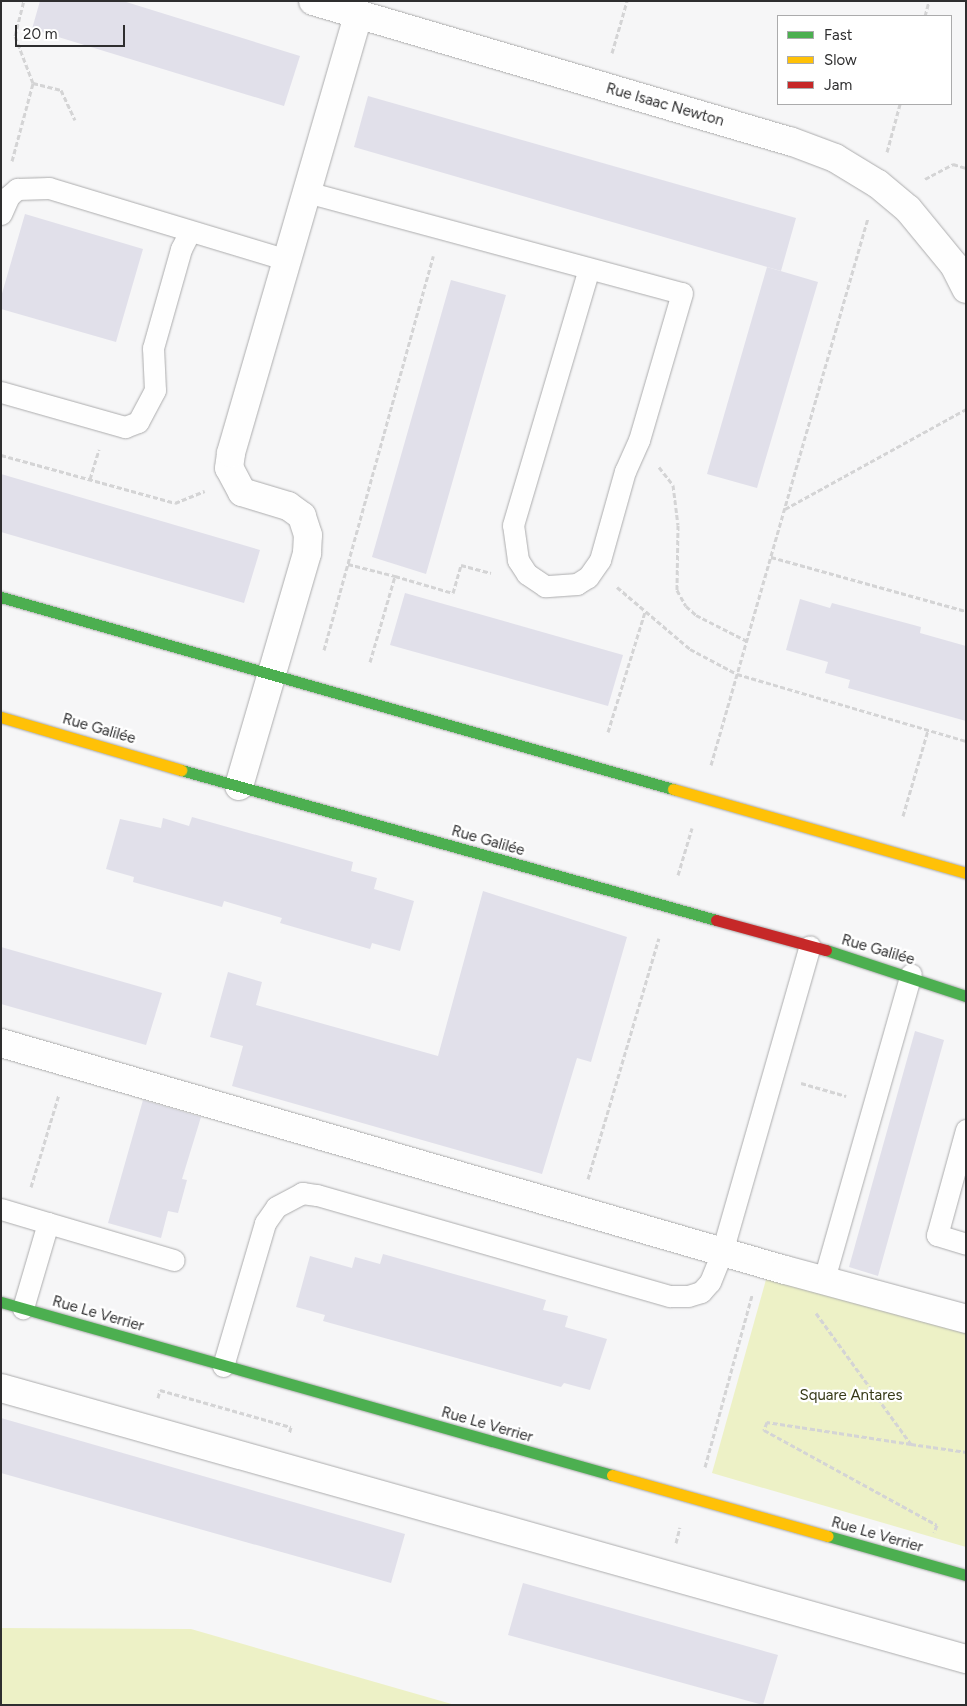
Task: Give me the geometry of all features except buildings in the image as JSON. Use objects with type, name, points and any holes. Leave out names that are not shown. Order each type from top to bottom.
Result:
[{"type":"street","name":"Rue Isaac Newton","points":[[313,1],[360,8],[603,87],[790,140],[835,158],[885,190],[932,236],[966,289]]},
{"type":"street","points":[[238,786],[307,553],[308,535],[302,516],[288,506],[242,492],[229,468],[231,453],[360,8]]},
{"type":"street","points":[[1,597],[966,873]]},
{"type":"street","name":"Rue Galilée","points":[[1,717],[238,786],[910,974],[966,996]]},
{"type":"street","points":[[1,1044],[773,1267],[966,1319]]},
{"type":"street","name":"Rue Le Verrier","points":[[1,1302],[966,1575]]},
{"type":"street","points":[[1,1388],[966,1659]]},
{"type":"lane","points":[[1,214],[9,196],[17,189],[49,188],[287,260]]},
{"type":"lane","points":[[307,192],[682,293],[639,440],[625,472],[594,570],[577,584],[545,586],[527,574],[518,560],[513,525],[589,269]]},
{"type":"lane","points":[[1,392],[125,427],[138,422],[154,390],[152,348],[181,249],[190,232]]},
{"type":"lane","points":[[223,1366],[265,1223],[276,1207],[302,1193],[327,1197],[670,1296],[688,1296],[701,1292],[710,1282],[722,1252],[810,946]]},
{"type":"lane","points":[[824,1280],[910,974]]},
{"type":"lane","points":[[966,1130],[937,1235],[966,1244]]},
{"type":"lane","points":[[1,1209],[174,1260]]},
{"type":"lane","points":[[23,1308],[48,1223]]},
{"type":"path","points":[[12,163],[33,83],[15,36],[24,1]]},
{"type":"path","points":[[603,87],[627,1]]},
{"type":"path","points":[[925,15],[929,1]]},
{"type":"path","points":[[33,83],[61,90],[75,120]]},
{"type":"path","points":[[579,1211],[702,797],[784,509],[885,190],[900,105]]},
{"type":"path","points":[[885,190],[953,164],[966,168]]},
{"type":"path","points":[[324,650],[440,229]]},
{"type":"path","points":[[784,509],[966,409]]},
{"type":"path","points":[[639,440],[673,485],[678,525],[677,590],[686,606],[696,615],[747,641]]},
{"type":"path","points":[[1,455],[175,503],[234,480]]},
{"type":"path","points":[[770,558],[966,611]]},
{"type":"path","points":[[348,564],[453,593],[462,565],[500,575],[518,560]]},
{"type":"path","points":[[594,570],[690,649],[737,674],[966,741]]},
{"type":"path","points":[[370,662],[394,576]]},
{"type":"path","points":[[608,732],[645,612]]},
{"type":"path","points":[[903,816],[928,730]]},
{"type":"path","points":[[22,1215],[68,1063]]},
{"type":"path","points":[[773,1075],[873,1104]]},
{"type":"path","points":[[773,1267],[911,1444]]},
{"type":"path","points":[[706,1466],[773,1267]]},
{"type":"path","points":[[165,1391],[279,1424]]},
{"type":"path","points":[[925,1564],[936,1525],[764,1430],[767,1422],[966,1452]]},
{"type":"green space","name":"Square Antares","points":[[767,1276],[966,1310],[966,1547],[712,1473]]},
{"type":"green space","points":[[1,1628],[191,1629],[455,1705],[1,1705]]},
{"type":"traffic: fast","points":[[1,597],[673,789]]},
{"type":"traffic: fast","points":[[181,770],[716,920]]},
{"type":"traffic: fast","points":[[826,950],[966,996]]},
{"type":"traffic: fast","points":[[1,1302],[612,1475]]},
{"type":"traffic: fast","points":[[828,1536],[966,1575]]},
{"type":"traffic: slow","points":[[1,717],[181,770]]},
{"type":"traffic: slow","points":[[673,789],[966,873]]},
{"type":"traffic: slow","points":[[612,1475],[828,1536]]},
{"type":"traffic: jam","points":[[716,920],[826,950]]}]
